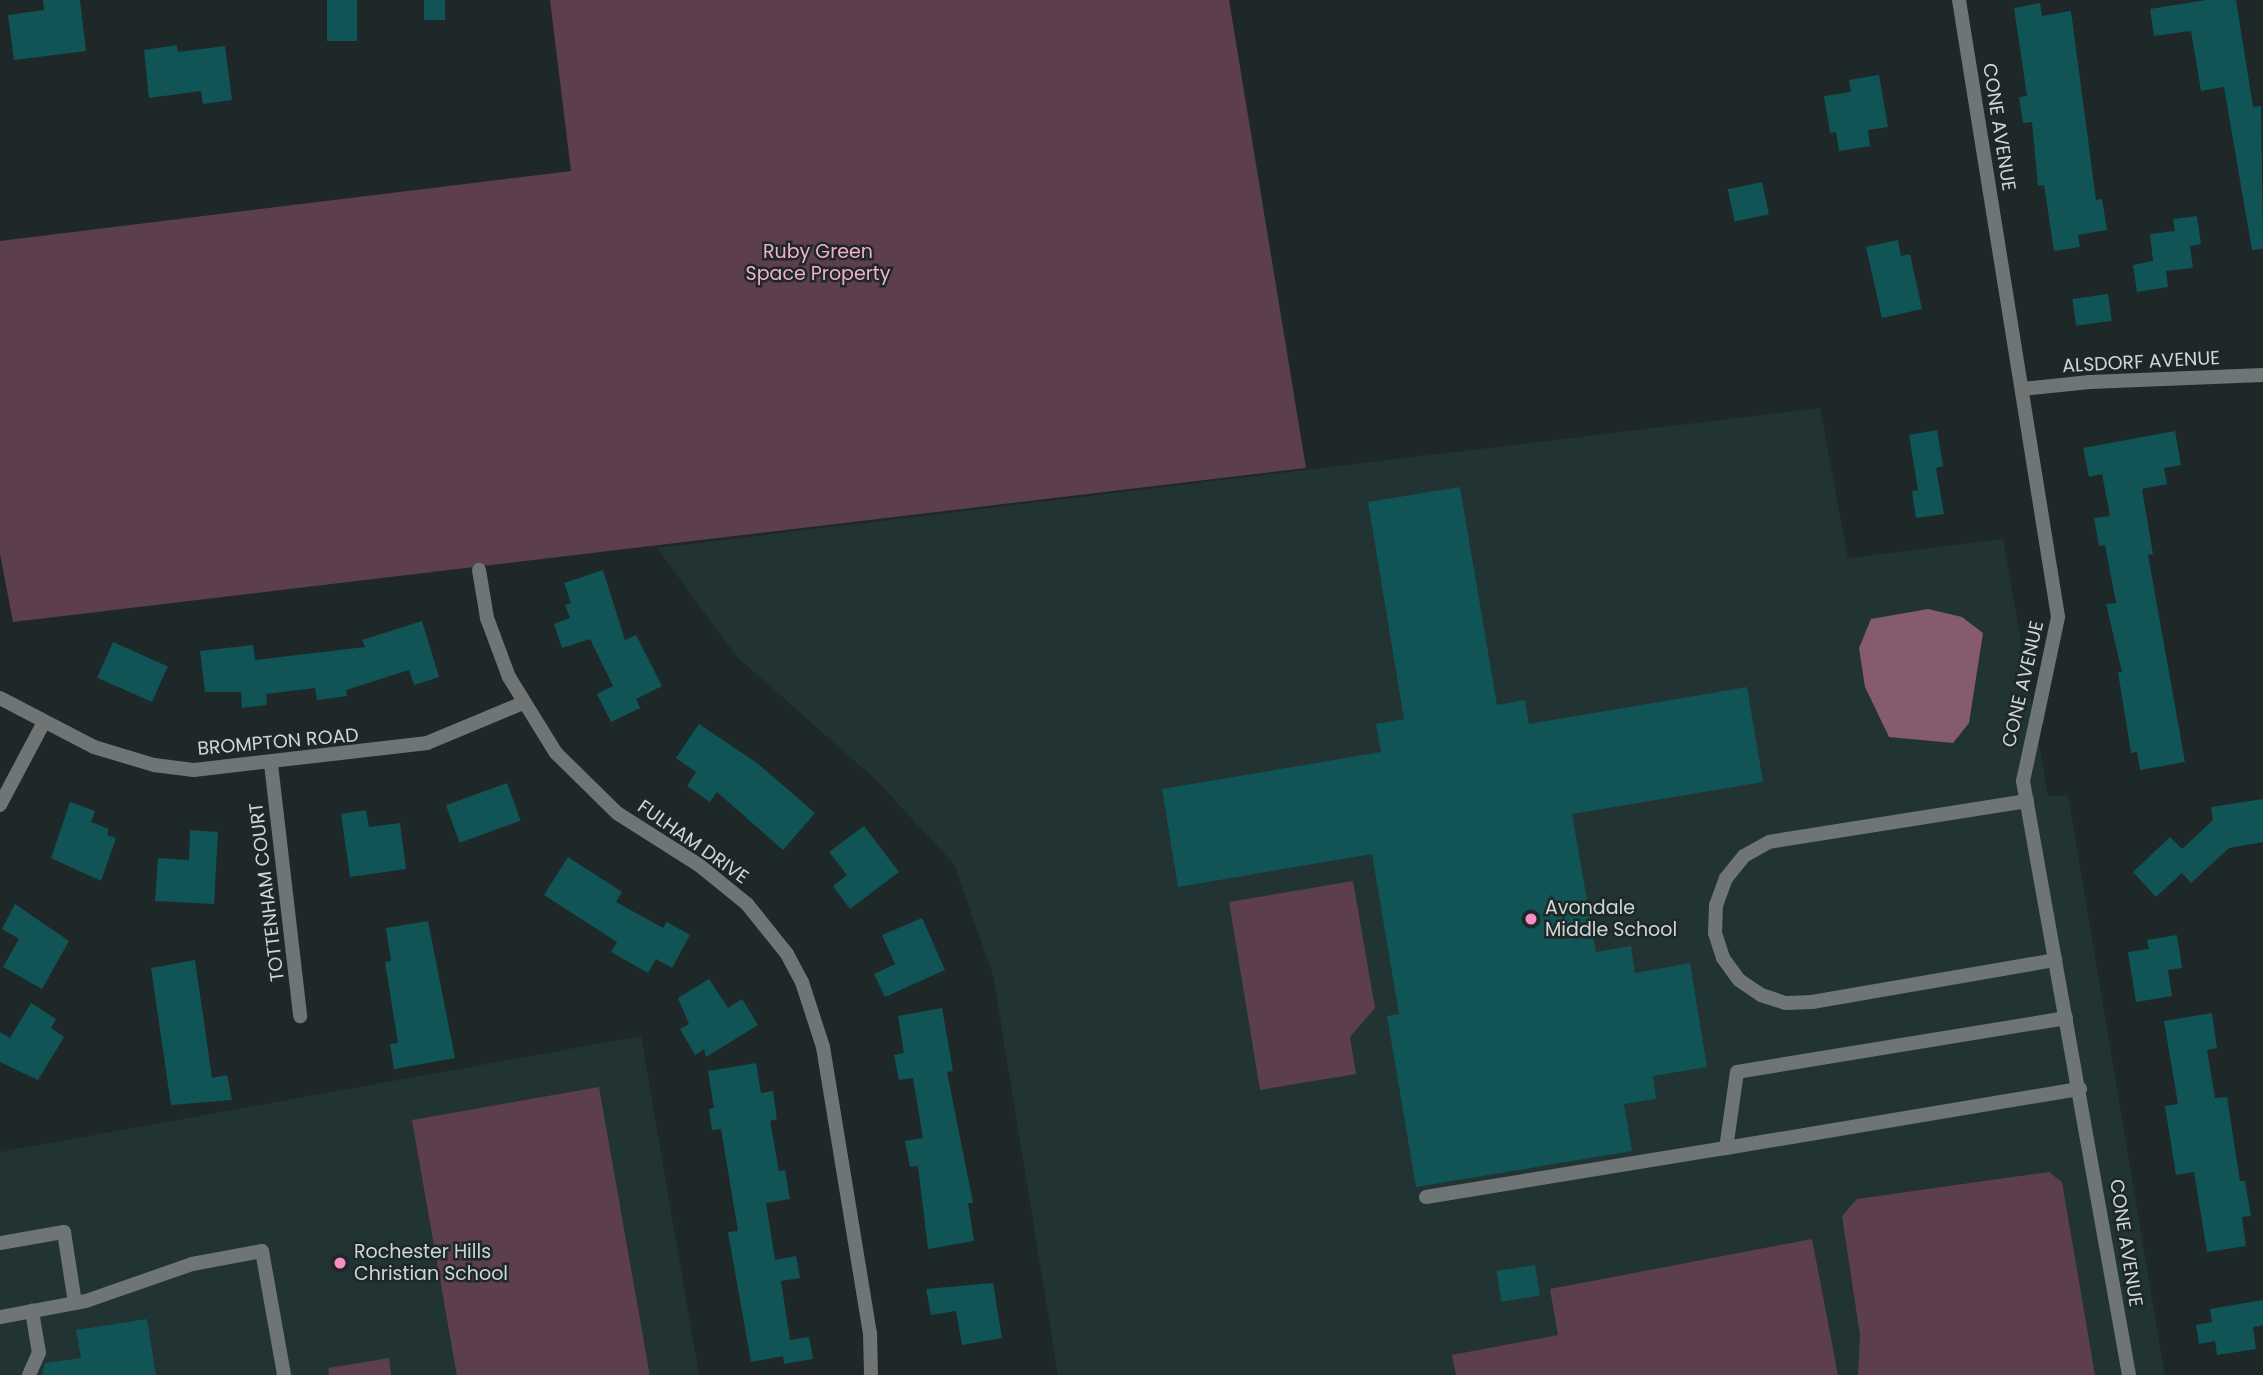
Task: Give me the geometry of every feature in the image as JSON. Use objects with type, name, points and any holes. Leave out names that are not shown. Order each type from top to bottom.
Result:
[{"type":"street","name":"CONE AVENUE","points":[[1959,0],[2058,617],[2024,770],[2026,800],[2080,1089],[2129,1375]]},
{"type":"street","name":"ALSDORF AVENUE","points":[[2022,389],[2090,382],[2263,375]]},
{"type":"street","name":"FULHAM DRIVE","points":[[479,570],[493,639],[523,703],[556,753],[593,793],[747,904],[787,954],[802,982],[823,1047],[870,1333],[871,1375]]},
{"type":"street","name":"BROMPTON ROAD","points":[[0,698],[94,747],[155,765],[194,770],[271,764],[427,743],[523,703]]},
{"type":"street","points":[[0,805],[44,722]]},
{"type":"street","name":"TOTTENHAM COURT","points":[[271,764],[300,1016]]},
{"type":"street","points":[[2026,800],[1769,842],[1744,856],[1726,878],[1716,905],[1715,933],[1723,958],[1739,980],[1760,995],[1786,1003],[1812,1002],[2055,960]]},
{"type":"street","points":[[1726,1148],[1737,1072],[2066,1017]]},
{"type":"street","points":[[1426,1197],[2080,1089]]},
{"type":"street","points":[[0,1243],[64,1232],[75,1303]]},
{"type":"street","points":[[0,1317],[75,1303],[192,1264],[262,1251],[284,1375]]},
{"type":"street","points":[[29,1375],[39,1353],[32,1311]]},
{"type":"shaded area","name":"Avondale Middle School","points":[[1820,408],[1848,558],[2003,539],[2048,796],[2068,795],[2165,1375],[1058,1375],[993,975],[954,864],[875,779],[737,657],[657,548]]},
{"type":"shaded area","points":[[1928,609],[1962,617],[1983,633],[1969,723],[1953,743],[1889,737],[1865,687],[1859,648],[1871,619]]},
{"type":"shaded area","name":"Rochester Hills Christian School","points":[[641,1036],[699,1375],[0,1375],[0,1152]]},
{"type":"green space","name":"Ruby Green Space Property","points":[[550,0],[1229,0],[1306,468],[13,622],[0,554],[0,241],[571,171]]},
{"type":"green space","points":[[1353,881],[1375,1008],[1350,1037],[1356,1074],[1260,1090],[1229,902]]},
{"type":"green space","points":[[599,1087],[650,1375],[457,1375],[412,1120]]},
{"type":"green space","points":[[2049,1172],[2062,1182],[2095,1375],[1858,1375],[1860,1335],[1842,1216],[1857,1199]]},
{"type":"green space","points":[[1812,1239],[1838,1375],[1456,1375],[1452,1355],[1558,1335],[1550,1289]]},
{"type":"green space","points":[[389,1358],[391,1375],[329,1375],[328,1368]]},
{"type":"building","points":[[43,0],[80,0],[86,51],[14,60],[8,15],[44,10]]},
{"type":"building","points":[[327,0],[357,0],[357,41],[327,41]]},
{"type":"building","points":[[424,0],[445,0],[445,20],[424,20]]},
{"type":"building","points":[[2206,0],[2236,0],[2253,107],[2261,106],[2263,249],[2252,250],[2224,87],[2201,91],[2191,31],[2154,36],[2150,9]]},
{"type":"building","points":[[2040,3],[2042,16],[2071,11],[2096,200],[2102,199],[2107,230],[2078,235],[2080,247],[2054,251],[2044,185],[2038,186],[2032,122],[2023,123],[2019,97],[2027,96],[2014,8]]},
{"type":"building","points":[[177,45],[178,52],[225,46],[232,100],[203,104],[201,91],[149,98],[144,50]]},
{"type":"building","points":[[1879,75],[1888,127],[1868,130],[1870,146],[1839,151],[1836,132],[1830,133],[1824,96],[1851,92],[1849,80]]},
{"type":"building","points":[[1762,182],[1769,214],[1735,222],[1728,189]]},
{"type":"building","points":[[2197,216],[2201,244],[2190,246],[2193,268],[2166,271],[2168,287],[2137,292],[2133,265],[2153,261],[2150,234],[2175,231],[2173,219]]},
{"type":"building","points":[[1898,240],[1901,256],[1910,254],[1922,309],[1882,318],[1866,247]]},
{"type":"building","points":[[2108,294],[2112,321],[2076,326],[2072,299]]},
{"type":"building","points":[[1937,430],[1943,466],[1936,468],[1944,514],[1916,518],[1912,491],[1918,490],[1909,435]]},
{"type":"building","points":[[2175,431],[2181,465],[2164,468],[2167,484],[2142,489],[2153,554],[2148,555],[2185,762],[2140,770],[2137,752],[2131,753],[2118,672],[2122,672],[2106,604],[2116,603],[2105,545],[2099,546],[2094,518],[2110,516],[2102,474],[2089,477],[2083,448]]},
{"type":"building","points":[[1460,487],[1497,705],[1525,700],[1529,724],[1747,687],[1763,782],[1572,814],[1596,952],[1631,946],[1635,973],[1690,963],[1707,1067],[1653,1076],[1656,1099],[1624,1104],[1632,1151],[1416,1187],[1387,1016],[1399,1014],[1372,854],[1178,887],[1162,789],[1381,752],[1376,724],[1404,719],[1368,502]]},
{"type":"building","points":[[603,570],[625,640],[636,635],[662,686],[636,699],[640,708],[611,722],[597,694],[613,686],[590,639],[562,648],[554,624],[570,618],[565,605],[571,603],[564,583]]},
{"type":"building","points":[[422,621],[439,677],[414,685],[409,670],[346,690],[347,696],[317,700],[315,688],[266,694],[267,705],[242,708],[241,692],[205,692],[200,651],[253,645],[255,660],[365,647],[362,640]]},
{"type":"building","points":[[113,642],[168,666],[152,702],[97,678]]},
{"type":"building","points":[[699,724],[757,763],[815,813],[783,850],[717,792],[710,802],[687,786],[696,772],[676,758]]},
{"type":"building","points":[[507,783],[521,821],[460,843],[446,805]]},
{"type":"building","points":[[2263,799],[2263,842],[2229,848],[2191,883],[2182,873],[2156,897],[2133,872],[2170,837],[2182,849],[2213,820],[2211,807]]},
{"type":"building","points":[[70,802],[95,811],[91,822],[109,829],[107,835],[116,838],[101,881],[51,858]]},
{"type":"building","points":[[366,810],[369,827],[400,823],[406,869],[350,877],[341,814]]},
{"type":"building","points":[[864,826],[899,872],[850,909],[833,886],[847,875],[829,852]]},
{"type":"building","points":[[190,830],[218,832],[214,904],[155,901],[158,858],[189,860]]},
{"type":"building","points":[[568,857],[622,892],[616,902],[663,928],[667,922],[690,935],[672,968],[656,959],[648,973],[611,952],[617,942],[544,895]]},
{"type":"building","points":[[15,904],[69,941],[42,989],[3,967],[19,939],[2,929]]},
{"type":"building","points":[[922,918],[945,970],[885,997],[874,974],[895,964],[882,935]]},
{"type":"building","points":[[428,921],[455,1058],[394,1069],[390,1044],[398,1043],[385,962],[391,961],[386,928]]},
{"type":"building","points":[[2177,935],[2182,968],[2168,970],[2172,996],[2136,1002],[2128,952],[2149,949],[2147,940]]},
{"type":"building","points":[[195,960],[212,1078],[227,1075],[232,1100],[171,1105],[151,968]]},
{"type":"building","points":[[709,979],[728,1008],[742,999],[758,1025],[706,1057],[704,1049],[695,1055],[680,1029],[689,1024],[678,998]]},
{"type":"building","points":[[31,1003],[56,1019],[51,1028],[64,1037],[38,1080],[0,1062],[0,1032],[10,1038]]},
{"type":"building","points":[[942,1008],[953,1071],[947,1072],[973,1203],[968,1203],[974,1241],[928,1249],[918,1166],[910,1167],[905,1141],[923,1138],[913,1078],[899,1080],[894,1055],[904,1053],[898,1016]]},
{"type":"building","points":[[2212,1013],[2217,1048],[2207,1050],[2215,1098],[2227,1097],[2240,1181],[2245,1181],[2251,1216],[2242,1217],[2246,1246],[2207,1252],[2194,1172],[2176,1175],[2165,1106],[2178,1104],[2164,1021]]},
{"type":"building","points":[[756,1063],[761,1093],[773,1091],[777,1119],[770,1121],[779,1171],[785,1170],[790,1199],[766,1203],[775,1260],[796,1256],[800,1278],[781,1281],[790,1340],[809,1337],[813,1359],[784,1364],[783,1356],[751,1362],[728,1232],[738,1231],[721,1129],[712,1130],[709,1109],[714,1108],[708,1071]]},
{"type":"building","points":[[1535,1265],[1540,1296],[1501,1302],[1496,1271]]},
{"type":"building","points":[[993,1283],[1002,1338],[962,1345],[956,1311],[931,1315],[926,1289]]},
{"type":"building","points":[[2263,1300],[2263,1325],[2253,1327],[2256,1349],[2217,1355],[2215,1341],[2199,1344],[2196,1325],[2212,1322],[2210,1309]]},
{"type":"building","points":[[147,1319],[156,1375],[42,1375],[45,1363],[81,1358],[76,1330]]},
{"type":"place","name":"Avondale Middle School","points":[[1531,919]]},
{"type":"place","name":"Rochester Hills Christian School","points":[[340,1263]]}]
